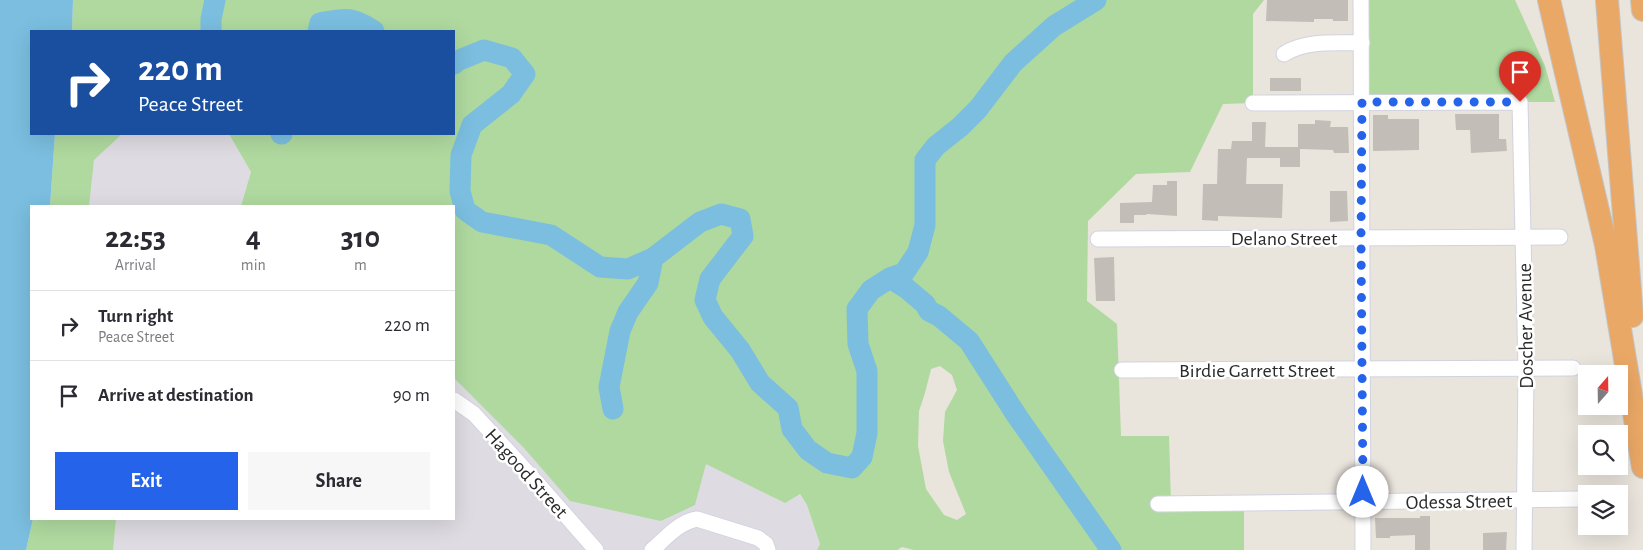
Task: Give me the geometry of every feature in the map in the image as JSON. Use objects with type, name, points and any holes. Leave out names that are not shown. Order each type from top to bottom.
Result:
[{"type":"highway","points":[[1549,0],[1606,245],[1643,467]]},
{"type":"highway","points":[[1607,0],[1643,452]]},
{"type":"highway","points":[[1642,0],[1643,10]]},
{"type":"street","points":[[1361,0],[1363,550]]},
{"type":"street","points":[[1284,54],[1291,49],[1315,44],[1362,43]]},
{"type":"street","points":[[1253,103],[1362,102]]},
{"type":"street","name":"Doscher Avenue","points":[[1362,102],[1520,102],[1526,369],[1524,550]]},
{"type":"street","name":"Delano Street","points":[[1098,239],[1560,237]]},
{"type":"street","name":"Birdie Garrett Street","points":[[1122,370],[1573,368]]},
{"type":"street","name":"Hagood Street","points":[[455,401],[474,414],[596,550]]},
{"type":"street","name":"Odessa Street","points":[[1158,504],[1578,499]]},
{"type":"street","points":[[652,550],[680,526],[689,520],[697,519],[758,538],[766,544],[768,550]]},
{"type":"shaded area","points":[[121,135],[230,135],[251,172],[241,205],[89,205],[94,160]]},
{"type":"shaded area","points":[[455,375],[695,505],[705,463],[784,503],[799,494],[807,505],[820,544],[817,550],[113,550],[116,520],[455,520]]},
{"type":"green space","points":[[73,0],[1264,0],[1253,14],[1253,103],[1223,104],[1190,172],[1136,174],[1088,221],[1087,301],[1117,324],[1121,436],[1169,436],[1171,504],[1244,503],[1244,550],[914,550],[902,547],[897,550],[817,550],[820,544],[807,505],[800,494],[785,503],[706,464],[695,505],[661,521],[570,501],[524,448],[455,379],[455,205],[241,205],[251,172],[230,135],[455,135],[455,30],[72,30]],"holes":[[[940,366],[952,375],[957,390],[945,412],[943,441],[949,472],[966,514],[957,520],[944,515],[926,489],[918,446],[919,411],[931,369]]]},
{"type":"green space","points":[[1361,0],[1515,0],[1545,66],[1555,102],[1362,102]]},
{"type":"green space","points":[[55,135],[121,135],[94,160],[89,205],[50,205]]},
{"type":"green space","points":[[33,520],[116,520],[113,550],[26,550]]},
{"type":"water","points":[[0,0],[73,0],[72,30],[30,30],[30,135],[55,135],[50,205],[30,205],[30,520],[33,520],[26,550],[0,550]]},
{"type":"building","points":[[1267,0],[1348,0],[1348,21],[1314,19],[1314,22],[1266,21]]},
{"type":"building","points":[[1270,78],[1301,78],[1301,91],[1270,91]]},
{"type":"building","points":[[1455,114],[1499,114],[1499,139],[1506,139],[1507,151],[1471,153],[1470,130],[1456,130]]},
{"type":"building","points":[[1373,115],[1388,115],[1388,119],[1419,119],[1419,150],[1373,151]]},
{"type":"building","points":[[1315,120],[1331,121],[1330,127],[1348,127],[1349,153],[1334,153],[1333,150],[1300,149],[1300,167],[1280,167],[1280,158],[1247,158],[1246,184],[1283,184],[1282,218],[1218,216],[1218,221],[1202,220],[1203,184],[1217,184],[1218,149],[1231,149],[1232,141],[1252,141],[1252,122],[1266,122],[1265,147],[1298,147],[1298,124],[1315,124]]},
{"type":"building","points":[[1167,181],[1177,181],[1177,216],[1134,215],[1134,223],[1120,223],[1120,203],[1152,202],[1153,185],[1167,185]]},
{"type":"building","points":[[1330,191],[1347,191],[1348,221],[1330,222]]},
{"type":"building","points":[[1114,257],[1115,301],[1096,301],[1094,258]]},
{"type":"building","points":[[1420,516],[1430,516],[1430,550],[1415,550],[1415,535],[1376,538],[1375,518],[1420,518]]},
{"type":"building","points":[[1507,532],[1506,550],[1483,550],[1483,533]]},
{"type":"waterway","points":[[211,30],[215,0]]},
{"type":"waterway","points":[[1051,36],[1092,0]]},
{"type":"waterway","points":[[455,63],[484,50],[512,58],[525,74],[511,94],[472,125],[461,155],[460,191],[465,210],[482,222],[551,235],[600,267],[628,269],[653,258],[700,222],[721,214],[740,219],[743,236],[710,279],[705,300],[713,317],[740,350],[760,383],[788,408],[792,429],[808,450],[827,463],[852,468],[862,457],[867,433],[867,371],[858,344],[857,309],[871,290],[890,278],[904,273],[918,252],[925,225],[925,160],[936,146],[960,127],[978,109],[1013,63],[1054,26],[1096,0]]},
{"type":"waterway","points":[[318,30],[320,23],[343,19],[360,23],[372,30]]},
{"type":"waterway","points":[[613,409],[609,387],[620,331],[628,312],[648,283],[653,258]]},
{"type":"waterway","points":[[890,278],[906,288],[925,304],[929,311],[939,316],[969,341],[1017,416],[1111,550]]},
{"type":"route","points":[[1363,492],[1362,102],[1520,102]]}]
